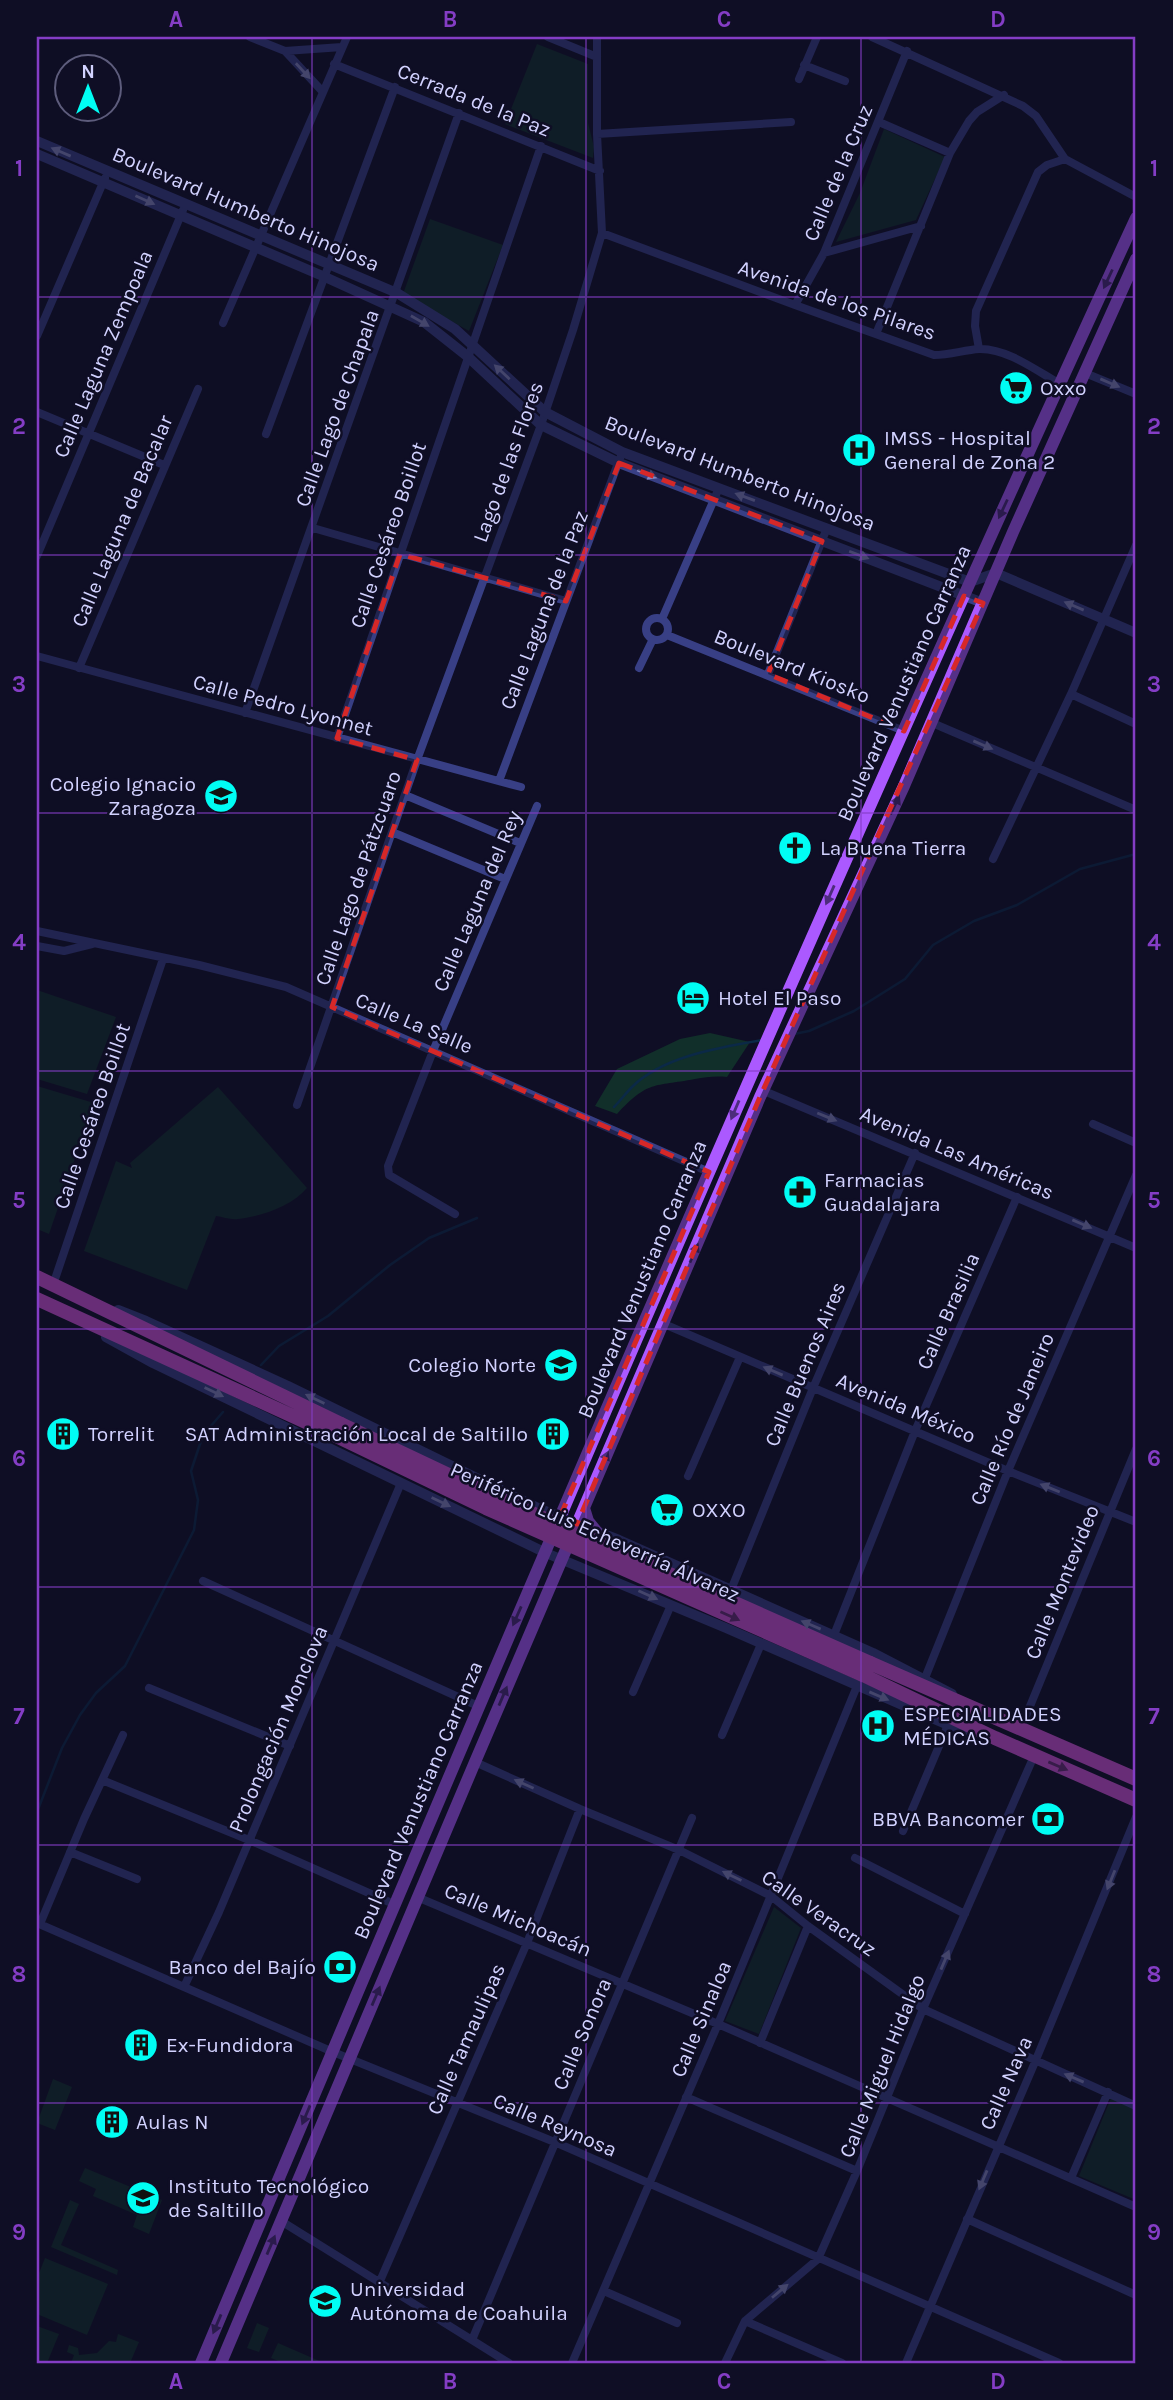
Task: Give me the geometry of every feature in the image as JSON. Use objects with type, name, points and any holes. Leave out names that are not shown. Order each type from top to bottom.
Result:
[{"type":"highway","name":"Periférico Luis Echeverría Álvarez","points":[[37,1277],[337,1429]]},
{"type":"highway","name":"Periférico Luis Echeverría Álvarez","points":[[37,1301],[489,1494],[995,1738],[1136,1800]]},
{"type":"highway","name":"Periférico Luis Echeverría Álvarez","points":[[863,1675],[958,1701],[1136,1779]]},
{"type":"main road","name":"Boulevard Venustiano Carranza","points":[[201,2363],[478,1706],[762,1048],[1136,218]]},
{"type":"main road","name":"Boulevard Venustiano Carranza","points":[[221,2363],[417,1897],[794,1022],[904,786],[1136,259]]},
{"type":"main road","points":[[584,1507],[588,1521],[597,1532]]},
{"type":"street","points":[[250,37],[273,41],[322,91]]},
{"type":"street","points":[[223,323],[347,37]]},
{"type":"street","points":[[548,37],[597,57]]},
{"type":"street","name":"Lago de las Flores","points":[[417,760],[541,425],[602,233],[597,134],[597,37]]},
{"type":"street","points":[[799,79],[817,37]]},
{"type":"street","points":[[872,37],[1004,95],[1036,116],[1065,159],[1136,197]]},
{"type":"street","points":[[285,51],[342,47]]},
{"type":"street","name":"Calle de la Cruz","points":[[795,306],[824,253],[907,51]]},
{"type":"street","name":"Cerrada de la Paz","points":[[334,64],[600,171]]},
{"type":"street","points":[[804,65],[845,81]]},
{"type":"street","points":[[266,434],[395,87]]},
{"type":"street","points":[[876,334],[950,153],[969,121],[1004,95]]},
{"type":"street","name":"Calle Lago de Chapala","points":[[245,713],[393,306],[459,113]]},
{"type":"street","points":[[597,134],[792,122]]},
{"type":"street","points":[[879,122],[950,153]]},
{"type":"street","name":"Boulevard Humberto Hinojosa","points":[[37,141],[256,248],[393,306],[424,322],[467,356],[541,425],[621,457],[713,500],[984,603]]},
{"type":"street","name":"Calle Cesáreo Boillot","points":[[337,738],[541,146]]},
{"type":"street","name":"Boulevard Humberto Hinojosa","points":[[37,154],[106,177]]},
{"type":"street","points":[[979,349],[975,326],[976,311],[1038,172],[1047,165],[1065,159]]},
{"type":"street","points":[[37,336],[106,177]]},
{"type":"street","name":"Boulevard Humberto Hinojosa","points":[[183,210],[261,236],[397,293],[430,312],[472,344],[545,412],[621,457],[719,488],[970,582]]},
{"type":"street","name":"Calle Laguna Zempoala","points":[[37,556],[183,210]]},
{"type":"street","points":[[824,253],[921,226]]},
{"type":"street","name":"Avenida de los Pilares","points":[[602,233],[934,355],[979,349],[1001,353],[1060,384]]},
{"type":"street","points":[[1085,373],[1136,394]]},
{"type":"street","name":"Calle Laguna de Bacalar","points":[[79,668],[198,389]]},
{"type":"street","points":[[37,412],[164,465]]},
{"type":"street","name":"Calle Laguna de la Paz","points":[[499,781],[621,457]]},
{"type":"street","points":[[662,619],[719,488]]},
{"type":"street","points":[[313,528],[566,601]]},
{"type":"street","points":[[768,674],[827,528]]},
{"type":"street","points":[[993,859],[1037,768],[1136,545]]},
{"type":"street","points":[[907,574],[913,561]]},
{"type":"street","points":[[970,582],[996,573],[1136,633]]},
{"type":"street","points":[[654,619],[662,619],[668,626],[667,635],[661,640],[653,639],[648,634],[647,627],[654,619]]},
{"type":"street","name":"Boulevard Kiosko","points":[[667,635],[904,731]]},
{"type":"street","points":[[639,668],[653,639]]},
{"type":"street","name":"Calle Pedro Lyonnet","points":[[37,656],[521,787]]},
{"type":"street","points":[[1070,694],[1136,724]]},
{"type":"street","points":[[930,722],[1136,810]]},
{"type":"street","name":"Calle Lago de Pátzcuaro","points":[[297,1105],[417,760]]},
{"type":"street","points":[[405,795],[520,843]]},
{"type":"street","name":"Calle Laguna del Rey","points":[[455,1214],[389,1175],[388,1166],[433,1051],[537,806]]},
{"type":"street","points":[[393,832],[505,878]]},
{"type":"street","name":"Calle La Salle","points":[[37,931],[286,986],[709,1172]]},
{"type":"street","name":"Calle La Salle","points":[[37,946],[64,951],[92,944]]},
{"type":"street","name":"Calle Cesáreo Boillot","points":[[53,1285],[163,959]]},
{"type":"street","name":"Avenida Las Américas","points":[[764,1091],[1136,1248]]},
{"type":"street","points":[[1093,1124],[1136,1143]]},
{"type":"street","name":"Calle Buenos Aires","points":[[731,1590],[813,1388],[915,1153]]},
{"type":"street","name":"Calle Río de Janeiro","points":[[925,1678],[1008,1471],[1136,1175]]},
{"type":"street","name":"Calle Brasilia","points":[[834,1635],[915,1431],[1017,1197]]},
{"type":"street","name":"Periférico Luis Echeverría Álvarez","points":[[84,1301],[123,1311],[158,1326],[299,1391],[537,1507],[619,1540],[834,1635],[925,1678],[951,1693],[958,1701]]},
{"type":"street","points":[[90,1324],[112,1341],[153,1363],[545,1553],[761,1644],[863,1675],[948,1725],[995,1738]]},
{"type":"street","name":"Avenida México","points":[[664,1324],[1008,1471],[1136,1522]]},
{"type":"street","points":[[688,1476],[740,1357]]},
{"type":"street","name":"Calle Montevideo","points":[[1021,1728],[1136,1449]]},
{"type":"street","name":"Prolongación Monclova","points":[[184,1987],[401,1483]]},
{"type":"street","points":[[520,1541],[535,1538],[540,1533],[543,1521],[537,1507]]},
{"type":"street","points":[[585,1569],[579,1555],[582,1542],[594,1536],[619,1540]]},
{"type":"street","points":[[202,1581],[478,1706]]},
{"type":"street","points":[[633,1692],[671,1605]]},
{"type":"street","points":[[722,1735],[761,1644]]},
{"type":"street","name":"Calle Sinaloa","points":[[572,2363],[650,2185],[863,1675]]},
{"type":"street","points":[[149,1688],[290,1746]]},
{"type":"street","points":[[903,1831],[948,1725]]},
{"type":"street","points":[[38,1923],[123,1735]]},
{"type":"street","name":"Calle Miguel Hidalgo","points":[[725,2363],[745,2321],[818,2259],[888,2098],[923,2009],[1034,1756]]},
{"type":"street","name":"Calle Veracruz","points":[[475,1762],[679,1850],[771,1896],[923,2009],[1136,2106]]},
{"type":"street","points":[[102,1780],[249,1840],[396,1905]]},
{"type":"street","name":"Calle Tamaulipas","points":[[380,2281],[527,1942],[580,1809]]},
{"type":"street","name":"Calle Nava","points":[[906,2363],[1136,1817]]},
{"type":"street","name":"Calle Sonora","points":[[472,2340],[692,1818]]},
{"type":"street","points":[[70,1852],[137,1879]]},
{"type":"street","points":[[855,1858],[965,1913]]},
{"type":"street","name":"Calle Michoacán","points":[[417,1897],[718,2024],[1136,2207]]},
{"type":"street","name":"Calle Reynosa","points":[[38,1923],[333,2052],[556,2143],[1059,2363]]},
{"type":"street","points":[[760,2043],[808,1926]]},
{"type":"street","points":[[1071,2178],[1108,2092]]},
{"type":"street","points":[[686,2097],[857,2171]]},
{"type":"street","points":[[967,2219],[1136,2295]]},
{"type":"street","points":[[281,2221],[509,2363]]},
{"type":"street","points":[[604,2291],[677,2323]]},
{"type":"street","points":[[745,2321],[842,2363]]},
{"type":"highlighted area","points":[[619,463],[822,541],[768,674],[904,731],[964,596],[983,603],[760,1097],[577,1524],[560,1517],[709,1172],[332,1007],[417,760],[337,738],[400,554],[566,601]]},
{"type":"green space","points":[[537,44],[588,64],[588,123],[594,147],[593,158],[505,124]]},
{"type":"green space","points":[[884,129],[945,157],[916,220],[836,242],[860,193]]},
{"type":"green space","points":[[430,219],[503,245],[469,331],[403,294]]},
{"type":"green space","points":[[37,990],[116,1017],[87,1094],[37,1079]]},
{"type":"green space","points":[[710,1033],[750,1042],[727,1077],[703,1078],[652,1087],[637,1095],[617,1114],[595,1106],[617,1069],[680,1039]]},
{"type":"green space","points":[[37,1086],[94,1103],[49,1234],[37,1229]]},
{"type":"green space","points":[[218,1087],[307,1188],[293,1200],[266,1213],[235,1219],[216,1216],[187,1290],[84,1251],[116,1161],[132,1168],[130,1163]]},
{"type":"green space","points":[[774,1907],[801,1928],[759,2034],[725,2021]]},
{"type":"green space","points":[[53,2079],[72,2087],[55,2130],[37,2123]]},
{"type":"green space","points":[[1111,2098],[1136,2109],[1136,2200],[1079,2176]]},
{"type":"green space","points":[[85,2168],[162,2200],[149,2234],[133,2227],[137,2215],[93,2196],[96,2189],[79,2181]]},
{"type":"green space","points":[[70,2200],[79,2204],[61,2245],[118,2270],[117,2275],[51,2247]]},
{"type":"green space","points":[[45,2258],[108,2284],[87,2335],[37,2314],[37,2278]]},
{"type":"green space","points":[[257,2323],[269,2328],[259,2352],[247,2348]]},
{"type":"green space","points":[[37,2326],[59,2334],[47,2363],[37,2363]]},
{"type":"green space","points":[[118,2334],[139,2342],[130,2363],[71,2363],[74,2355],[67,2352],[69,2345],[78,2348],[79,2355],[97,2353],[109,2341],[116,2342]]},
{"type":"green space","points":[[278,2343],[324,2363],[283,2363],[271,2358]]},
{"type":"waterway","points":[[794,1034],[809,1031],[854,1011],[905,979],[933,945],[974,921],[1017,905],[1080,869],[1136,854]]},
{"type":"waterway","points":[[614,1107],[645,1076],[676,1060],[763,1040]]},
{"type":"waterway","points":[[261,1365],[279,1346],[328,1316],[390,1265],[429,1238],[477,1218]]},
{"type":"waterway","points":[[37,1812],[62,1748],[80,1715],[96,1693],[125,1666],[194,1530],[198,1500],[191,1471],[203,1435],[223,1412]]},
{"type":"place","name":"Oxxo","points":[[1016,388]]},
{"type":"place","name":"IMSS - Hospital General de Zona 2","points":[[859,450]]},
{"type":"place","name":"Colegio Ignacio Zaragoza","points":[[221,796]]},
{"type":"place","name":"La Buena Tierra","points":[[795,848]]},
{"type":"place","name":"Hotel El Paso","points":[[693,998]]},
{"type":"place","name":"Farmacias Guadalajara","points":[[800,1192]]},
{"type":"place","name":"Colegio Norte","points":[[561,1365]]},
{"type":"place","name":"Torrelit","points":[[63,1434]]},
{"type":"place","name":"SAT Administración Local de Saltillo","points":[[553,1434]]},
{"type":"place","name":"OXXO","points":[[667,1510]]},
{"type":"place","name":"ESPECIALIDADES MÉDICAS","points":[[878,1726]]},
{"type":"place","name":"BBVA Bancomer","points":[[1048,1819]]},
{"type":"place","name":"Banco del Bajío","points":[[340,1967]]},
{"type":"place","name":"Ex-Fundidora","points":[[141,2045]]},
{"type":"place","name":"Aulas N","points":[[112,2122]]},
{"type":"place","name":"Instituto Tecnológico de Saltillo","points":[[143,2198]]},
{"type":"place","name":"Universidad Autónoma de Coahuila","points":[[325,2301]]}]
